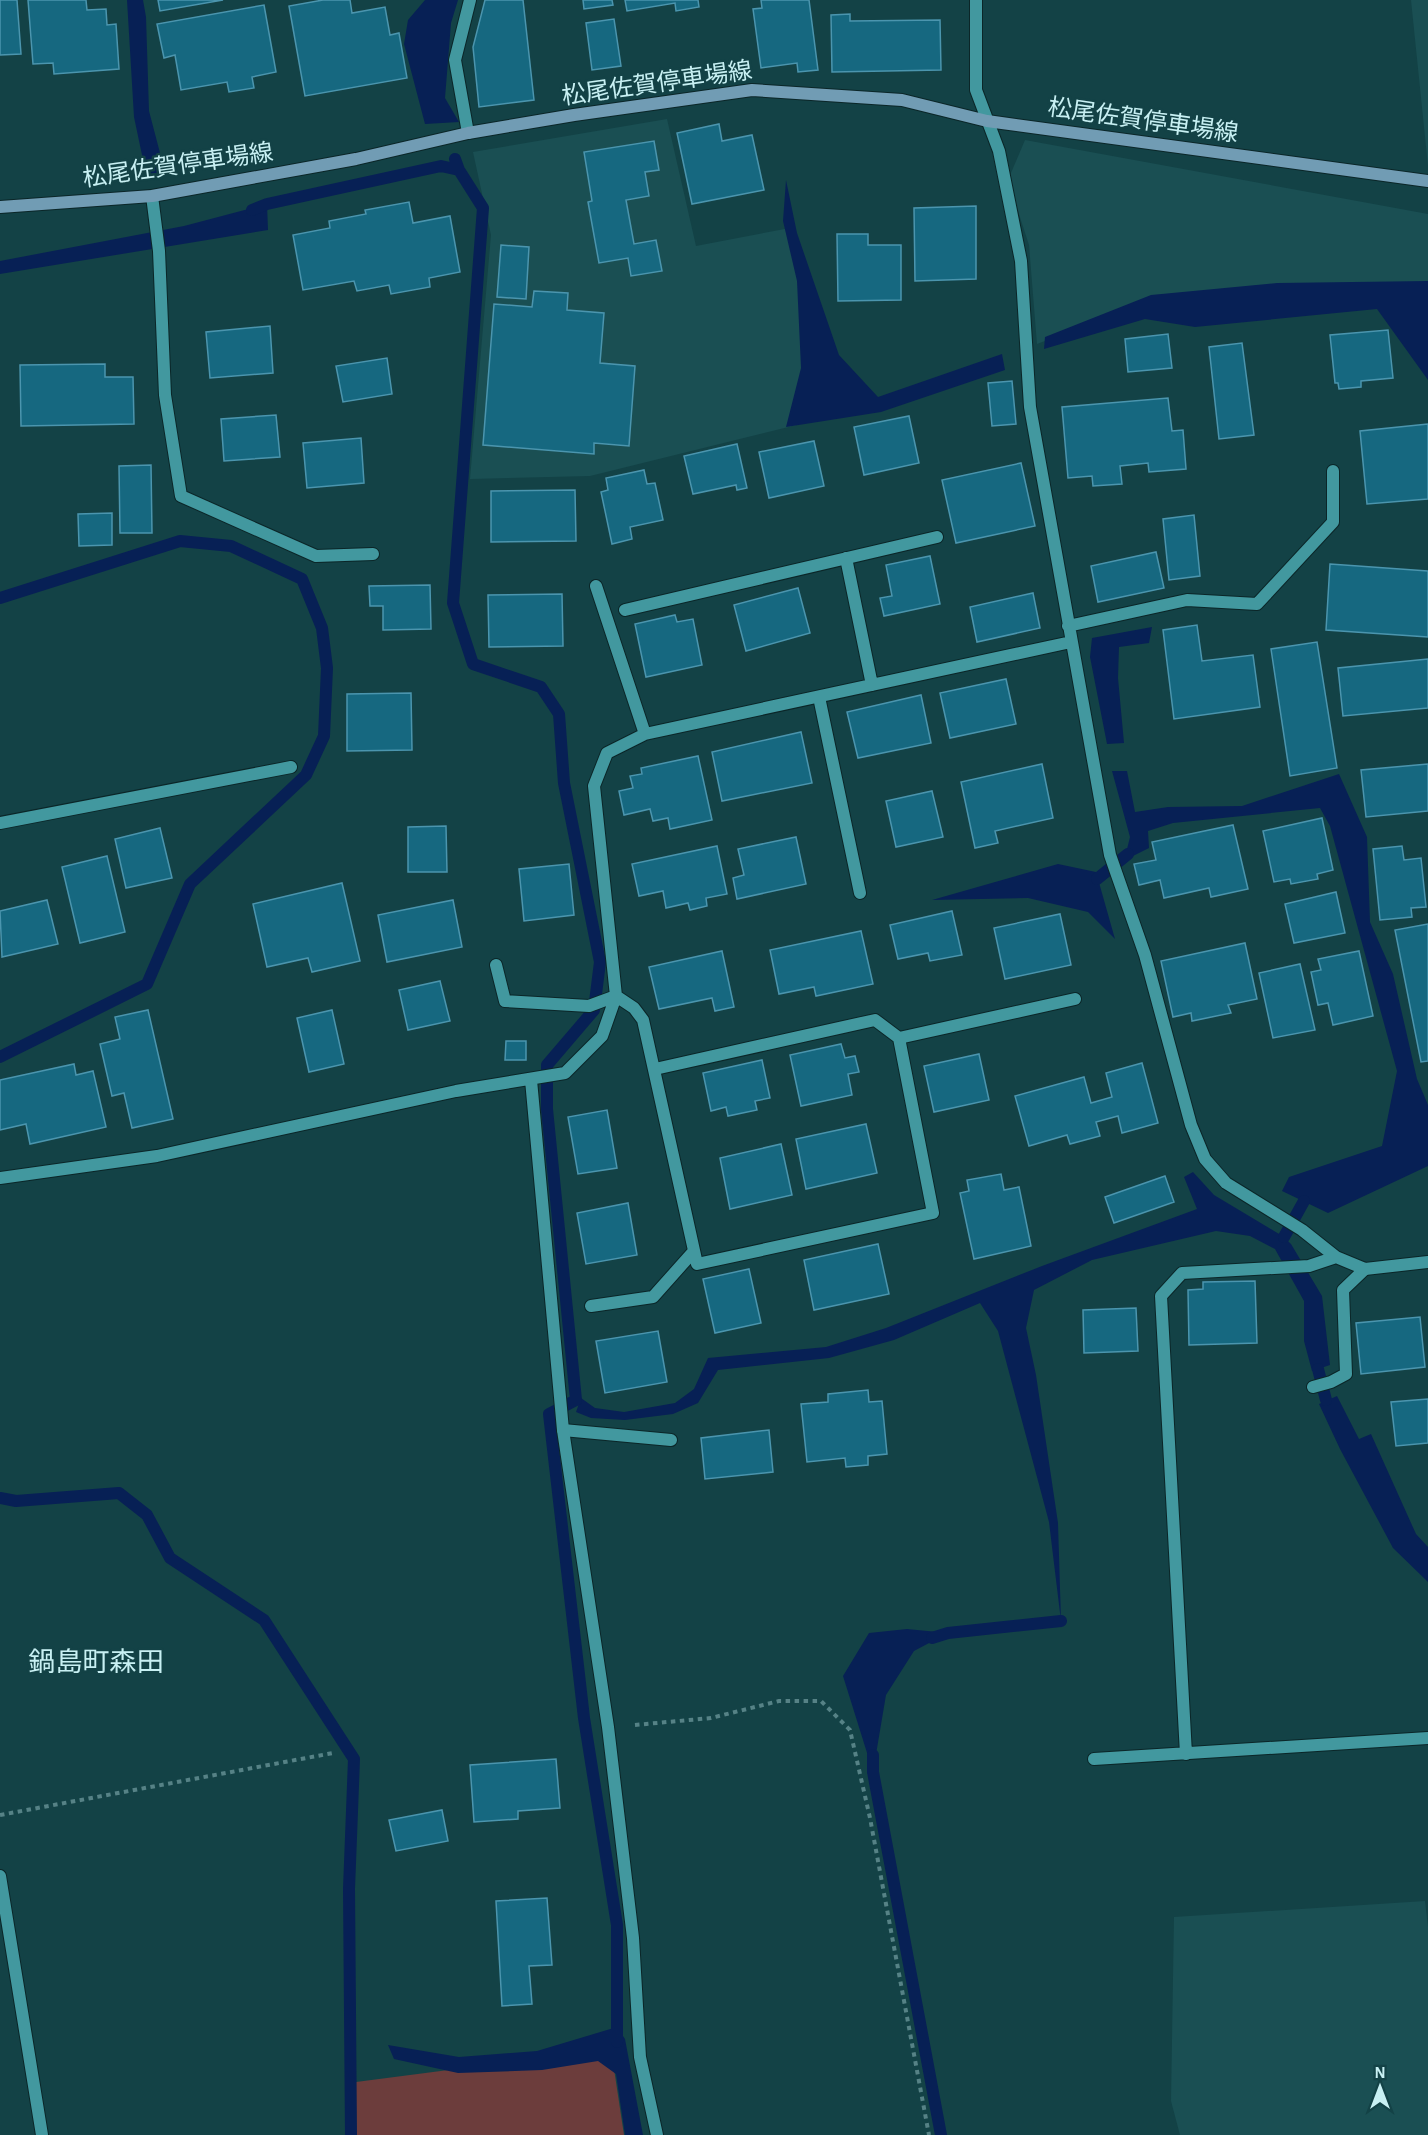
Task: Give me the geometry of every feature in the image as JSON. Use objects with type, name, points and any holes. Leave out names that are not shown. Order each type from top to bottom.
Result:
[{"type":"main road","name":"松尾佐賀停車場線","points":[[0,207],[152,196],[356,159],[463,134],[574,115],[752,90],[902,100],[987,121],[1428,181]]},
{"type":"street","points":[[463,134],[455,60],[470,0]]},
{"type":"street","points":[[976,0],[976,90],[999,151],[1021,261],[1030,407],[1110,855],[1144,955],[1191,1125],[1205,1159],[1226,1183],[1302,1230],[1336,1257],[1365,1269],[1428,1262]]},
{"type":"street","points":[[152,196],[159,251],[165,395],[180,496],[316,556],[373,554]]},
{"type":"street","points":[[1068,626],[1187,600],[1257,604],[1333,522],[1333,471]]},
{"type":"street","points":[[625,610],[937,537]]},
{"type":"street","points":[[846,558],[872,685]]},
{"type":"street","points":[[596,586],[645,734]]},
{"type":"street","points":[[0,1178],[158,1156],[456,1091],[566,1073],[602,1036],[616,996],[594,786],[607,753],[645,734],[1071,642]]},
{"type":"street","points":[[819,698],[860,893]]},
{"type":"street","points":[[0,822],[291,767]]},
{"type":"street","points":[[496,965],[505,1001],[589,1006],[616,996]]},
{"type":"street","points":[[616,996],[634,1008],[643,1020],[697,1264],[933,1213],[899,1038],[875,1020],[655,1069]]},
{"type":"street","points":[[899,1038],[1075,999]]},
{"type":"street","points":[[531,1080],[563,1425],[608,1727],[633,1938],[640,2057],[657,2135]]},
{"type":"street","points":[[591,1306],[653,1297],[694,1251]]},
{"type":"street","points":[[1186,1754],[1161,1296],[1182,1273],[1310,1266],[1336,1257]]},
{"type":"street","points":[[1313,1388],[1346,1374],[1343,1290],[1365,1269]]},
{"type":"street","points":[[563,1425],[671,1440]]},
{"type":"street","points":[[1094,1759],[1428,1738]]},
{"type":"street","points":[[0,1876],[42,2135]]},
{"type":"path","points":[[608,1727],[711,1718],[779,1701],[821,1701],[850,1730],[870,1818],[929,2135]]},
{"type":"path","points":[[0,1815],[333,1753]]},
{"type":"shaded area","points":[[1411,0],[1428,0],[1428,166]]},
{"type":"shaded area","points":[[667,119],[696,246],[790,228],[837,415],[590,476],[470,479],[491,235],[473,152]]},
{"type":"shaded area","points":[[1025,140],[1428,214],[1428,299],[1141,304],[1037,344],[1029,245],[1008,180]]},
{"type":"shaded area","points":[[1425,1901],[1428,1927],[1428,2135],[1180,2135],[1171,2101],[1174,1917]]},
{"type":"shaded area","points":[[611,2049],[624,2135],[356,2135],[356,2082]]},
{"type":"water","points":[[127,0],[143,0],[146,17],[149,111],[165,172],[146,174],[134,117]]},
{"type":"water","points":[[425,0],[458,0],[451,23],[445,98],[459,122],[425,124],[404,44],[408,20]]},
{"type":"water","points":[[786,180],[797,233],[839,355],[878,397],[1002,354],[1005,370],[881,412],[786,427],[801,368],[797,281],[783,221]]},
{"type":"water","points":[[267,204],[268,230],[0,274],[0,261],[184,226]]},
{"type":"water","points":[[1428,281],[1428,380],[1377,309],[1195,327],[1145,319],[1044,349],[1045,337],[1151,295],[1277,283]]},
{"type":"water","points":[[1152,627],[1149,643],[1119,647],[1118,678],[1124,743],[1107,744],[1090,657],[1092,638]]},
{"type":"water","points":[[1112,771],[1127,771],[1135,812],[1168,807],[1242,806],[1339,774],[1367,837],[1370,922],[1393,974],[1417,1079],[1428,1105],[1428,1166],[1328,1213],[1282,1191],[1289,1177],[1382,1146],[1397,1071],[1330,826],[1320,808],[1173,823],[1148,831],[1149,848],[1129,858],[1127,849],[1130,837]]},
{"type":"water","points":[[1058,864],[1096,872],[1115,939],[1088,912],[1028,898],[932,900]]},
{"type":"water","points":[[1193,1172],[1214,1195],[1284,1237],[1291,1244],[1322,1296],[1330,1365],[1312,1371],[1304,1341],[1304,1301],[1275,1249],[1250,1236],[1216,1231],[1092,1260],[1034,1290],[1026,1328],[1036,1375],[1058,1523],[1061,1621],[1049,1522],[998,1331],[980,1303],[894,1340],[829,1358],[718,1370],[698,1403],[673,1414],[625,1420],[591,1418],[576,1412],[581,1398],[595,1408],[624,1412],[675,1403],[694,1389],[708,1358],[826,1347],[886,1328],[1042,1266],[1197,1209],[1184,1177]]},
{"type":"water","points":[[1337,1396],[1359,1439],[1371,1434],[1416,1534],[1428,1547],[1428,1582],[1393,1548],[1340,1449],[1319,1404]]},
{"type":"water","points":[[907,1629],[948,1633],[914,1651],[886,1695],[873,1772],[843,1676],[869,1633]]},
{"type":"water","points":[[617,2027],[625,2039],[643,2135],[625,2135],[616,2074],[598,2061],[542,2070],[458,2073],[394,2059],[388,2045],[459,2057],[537,2051]]},
{"type":"building","points":[[0,0],[17,0],[21,54],[0,55]]},
{"type":"building","points":[[28,0],[86,0],[87,10],[106,9],[107,25],[116,24],[119,69],[54,74],[53,63],[33,64]]},
{"type":"building","points":[[158,0],[223,0],[160,11]]},
{"type":"building","points":[[323,0],[350,0],[352,13],[385,7],[390,35],[399,33],[407,78],[305,96],[289,6]]},
{"type":"building","points":[[485,0],[523,0],[534,100],[479,107],[473,47]]},
{"type":"building","points":[[583,0],[612,0],[613,5],[584,9]]},
{"type":"building","points":[[625,0],[698,0],[699,7],[676,11],[675,3],[627,11]]},
{"type":"building","points":[[761,0],[809,0],[818,70],[798,72],[797,63],[761,68],[753,9],[762,8]]},
{"type":"building","points":[[264,5],[276,72],[252,77],[254,88],[229,92],[227,82],[181,90],[175,55],[164,58],[157,24]]},
{"type":"building","points":[[850,14],[850,21],[940,20],[941,70],[832,72],[831,15]]},
{"type":"building","points":[[614,19],[621,66],[592,70],[586,23]]},
{"type":"building","points":[[719,124],[722,141],[752,135],[764,190],[692,204],[677,133]]},
{"type":"building","points":[[654,141],[659,170],[645,172],[649,196],[626,200],[634,244],[656,240],[662,271],[631,276],[628,258],[599,263],[588,202],[592,201],[584,152]]},
{"type":"building","points":[[409,202],[413,223],[450,216],[460,272],[429,278],[430,287],[391,294],[389,285],[357,291],[354,281],[303,290],[293,235],[330,228],[329,221],[366,214],[365,210]]},
{"type":"building","points":[[976,206],[976,279],[915,281],[914,208]]},
{"type":"building","points":[[837,234],[868,234],[868,245],[901,245],[901,300],[838,301]]},
{"type":"building","points":[[501,245],[529,247],[526,299],[497,297]]},
{"type":"building","points":[[534,291],[568,293],[567,310],[604,313],[600,363],[635,366],[629,446],[594,443],[594,454],[483,445],[494,304],[532,307]]},
{"type":"building","points":[[270,326],[273,373],[210,378],[206,332]]},
{"type":"building","points":[[1388,330],[1393,378],[1361,381],[1361,387],[1339,389],[1338,383],[1335,383],[1330,335]]},
{"type":"building","points":[[1168,334],[1172,368],[1128,372],[1125,339]]},
{"type":"building","points":[[1242,343],[1254,435],[1219,439],[1209,347]]},
{"type":"building","points":[[387,358],[392,394],[343,402],[336,366]]},
{"type":"building","points":[[105,364],[105,377],[133,377],[134,424],[21,426],[20,365]]},
{"type":"building","points":[[1012,381],[1016,424],[992,426],[988,383]]},
{"type":"building","points":[[1168,398],[1172,431],[1183,430],[1186,469],[1149,472],[1148,463],[1120,466],[1122,484],[1093,486],[1092,476],[1068,478],[1062,407]]},
{"type":"building","points":[[276,415],[280,457],[224,461],[221,419]]},
{"type":"building","points":[[909,416],[919,463],[864,475],[854,427]]},
{"type":"building","points":[[1428,424],[1428,499],[1367,504],[1360,431]]},
{"type":"building","points":[[361,438],[364,483],[307,488],[303,443]]},
{"type":"building","points":[[814,441],[824,486],[769,498],[759,452]]},
{"type":"building","points":[[737,444],[747,488],[737,490],[736,485],[693,494],[684,456]]},
{"type":"building","points":[[1021,463],[1035,526],[956,543],[942,480]]},
{"type":"building","points":[[151,465],[152,533],[120,533],[119,466]]},
{"type":"building","points":[[644,470],[647,484],[655,483],[663,520],[630,527],[632,539],[612,544],[601,492],[608,490],[606,478]]},
{"type":"building","points":[[575,490],[576,541],[491,542],[491,491]]},
{"type":"building","points":[[112,513],[112,545],[79,546],[78,514]]},
{"type":"building","points":[[1194,515],[1200,576],[1169,580],[1163,519]]},
{"type":"building","points":[[1156,552],[1164,588],[1098,602],[1091,566]]},
{"type":"building","points":[[930,556],[940,604],[884,616],[880,598],[892,596],[886,565]]},
{"type":"building","points":[[1330,564],[1428,571],[1428,637],[1326,630]]},
{"type":"building","points":[[430,585],[431,629],[383,630],[383,606],[370,606],[369,586]]},
{"type":"building","points":[[798,588],[810,633],[746,651],[734,605]]},
{"type":"building","points":[[1033,593],[1040,628],[977,642],[970,607]]},
{"type":"building","points":[[562,594],[563,646],[489,647],[488,595]]},
{"type":"building","points":[[675,615],[677,622],[693,619],[702,665],[646,677],[635,624]]},
{"type":"building","points":[[1197,625],[1202,661],[1253,655],[1260,707],[1174,719],[1163,630]]},
{"type":"building","points":[[1317,642],[1337,768],[1290,776],[1271,649]]},
{"type":"building","points":[[1428,659],[1428,708],[1343,716],[1338,668]]},
{"type":"building","points":[[1006,679],[1016,724],[950,738],[940,693]]},
{"type":"building","points":[[411,693],[412,750],[347,751],[347,694]]},
{"type":"building","points":[[921,695],[931,743],[858,758],[847,712]]},
{"type":"building","points":[[801,732],[812,783],[722,801],[712,752]]},
{"type":"building","points":[[698,756],[712,820],[670,829],[668,818],[653,821],[650,809],[624,815],[619,791],[633,788],[630,776],[642,774],[641,768]]},
{"type":"building","points":[[1042,764],[1053,818],[995,831],[998,843],[975,848],[961,782]]},
{"type":"building","points":[[1428,764],[1428,811],[1366,817],[1361,770]]},
{"type":"building","points":[[932,791],[943,837],[896,847],[886,801]]},
{"type":"building","points":[[1322,818],[1333,870],[1317,874],[1318,879],[1291,884],[1290,879],[1274,882],[1263,831]]},
{"type":"building","points":[[1233,825],[1248,889],[1211,897],[1209,888],[1164,898],[1160,880],[1139,885],[1134,864],[1156,860],[1152,842]]},
{"type":"building","points":[[446,826],[447,872],[408,872],[408,827]]},
{"type":"building","points":[[160,828],[172,878],[126,888],[115,839]]},
{"type":"building","points":[[796,837],[806,884],[737,899],[733,878],[744,875],[738,849]]},
{"type":"building","points":[[717,846],[727,894],[706,898],[707,906],[690,910],[688,903],[666,908],[663,891],[639,896],[632,864]]},
{"type":"building","points":[[1402,846],[1404,860],[1421,858],[1426,907],[1411,908],[1412,917],[1380,920],[1373,849]]},
{"type":"building","points":[[107,856],[125,932],[80,943],[62,867]]},
{"type":"building","points":[[569,864],[574,915],[524,921],[519,869]]},
{"type":"building","points":[[342,883],[360,961],[312,972],[308,958],[267,967],[253,904]]},
{"type":"building","points":[[1336,892],[1345,933],[1294,943],[1285,904]]},
{"type":"building","points":[[47,900],[58,944],[2,957],[0,911]]},
{"type":"building","points":[[453,900],[462,947],[387,962],[378,915]]},
{"type":"building","points":[[952,911],[962,955],[930,961],[928,953],[898,959],[890,925]]},
{"type":"building","points":[[1060,914],[1071,965],[1005,979],[994,928]]},
{"type":"building","points":[[1428,924],[1428,1061],[1421,1062],[1395,930]]},
{"type":"building","points":[[861,931],[873,984],[816,996],[814,987],[779,994],[770,950]]},
{"type":"building","points":[[1245,943],[1257,999],[1228,1005],[1231,1013],[1192,1021],[1191,1013],[1173,1017],[1161,961]]},
{"type":"building","points":[[722,951],[734,1007],[715,1011],[712,998],[659,1009],[649,967]]},
{"type":"building","points":[[1359,951],[1373,1016],[1333,1025],[1328,1003],[1318,1005],[1311,972],[1321,970],[1318,959]]},
{"type":"building","points":[[1300,964],[1315,1030],[1273,1038],[1259,973]]},
{"type":"building","points":[[440,981],[450,1021],[408,1030],[399,990]]},
{"type":"building","points":[[148,1010],[173,1119],[132,1128],[124,1093],[112,1096],[100,1044],[120,1039],[115,1017]]},
{"type":"building","points":[[332,1010],[344,1064],[309,1072],[297,1018]]},
{"type":"building","points":[[506,1041],[526,1041],[526,1060],[505,1060]]},
{"type":"building","points":[[841,1044],[845,1058],[855,1056],[859,1072],[848,1074],[852,1095],[801,1106],[790,1055]]},
{"type":"building","points":[[979,1054],[989,1100],[934,1112],[924,1066]]},
{"type":"building","points":[[762,1060],[770,1098],[755,1101],[757,1110],[728,1116],[726,1107],[711,1111],[703,1073]]},
{"type":"building","points":[[1142,1063],[1158,1123],[1122,1133],[1118,1116],[1096,1122],[1100,1136],[1070,1144],[1067,1135],[1029,1146],[1015,1096],[1084,1077],[1091,1103],[1112,1097],[1106,1073]]},
{"type":"building","points":[[74,1064],[76,1075],[93,1071],[106,1127],[30,1144],[26,1124],[0,1130],[0,1080]]},
{"type":"building","points":[[607,1110],[617,1168],[578,1174],[568,1117]]},
{"type":"building","points":[[866,1124],[877,1173],[806,1189],[796,1139]]},
{"type":"building","points":[[781,1144],[792,1195],[730,1209],[720,1158]]},
{"type":"building","points":[[1001,1174],[1004,1190],[1019,1187],[1031,1246],[974,1259],[960,1193],[969,1191],[967,1180]]},
{"type":"building","points":[[1165,1176],[1174,1202],[1114,1223],[1105,1197]]},
{"type":"building","points":[[628,1203],[637,1255],[586,1264],[577,1213]]},
{"type":"building","points":[[878,1244],[889,1294],[814,1310],[804,1260]]},
{"type":"building","points":[[749,1269],[761,1323],[715,1333],[703,1279]]},
{"type":"building","points":[[1255,1281],[1257,1343],[1189,1345],[1188,1290],[1203,1289],[1203,1282]]},
{"type":"building","points":[[1136,1308],[1138,1351],[1084,1353],[1083,1310]]},
{"type":"building","points":[[1420,1317],[1425,1367],[1361,1374],[1356,1323]]},
{"type":"building","points":[[658,1331],[667,1382],[605,1393],[596,1341]]},
{"type":"building","points":[[868,1390],[869,1402],[882,1401],[887,1454],[868,1456],[868,1465],[846,1467],[845,1458],[807,1462],[801,1404],[828,1402],[828,1394]]},
{"type":"building","points":[[1428,1399],[1428,1443],[1396,1446],[1391,1402]]},
{"type":"building","points":[[769,1430],[773,1472],[705,1479],[701,1438]]},
{"type":"building","points":[[556,1759],[560,1808],[518,1811],[518,1819],[474,1822],[470,1765]]},
{"type":"building","points":[[442,1810],[448,1841],[396,1851],[389,1820]]},
{"type":"building","points":[[547,1898],[552,1965],[529,1966],[532,2004],[502,2006],[496,1901]]},
{"type":"waterway","points":[[455,159],[459,170],[483,208],[453,603],[473,664],[541,687],[559,714],[564,783],[600,962],[594,1010],[547,1065],[547,1109],[576,1400],[549,1414],[584,1718],[617,1925],[617,2042]]},
{"type":"waterway","points":[[252,210],[267,204],[441,166],[459,170]]},
{"type":"waterway","points":[[0,598],[180,541],[231,546],[302,579],[322,628],[327,668],[324,736],[306,775],[190,884],[147,984],[0,1057]]},
{"type":"waterway","points":[[1097,879],[1128,854]]},
{"type":"waterway","points":[[1284,1237],[1304,1201]]},
{"type":"waterway","points":[[1318,1369],[1326,1400]]},
{"type":"waterway","points":[[0,1498],[16,1501],[119,1493],[147,1515],[170,1558],[264,1620],[354,1759],[349,1889],[351,2135]]},
{"type":"waterway","points":[[932,1638],[948,1633],[1061,1621]]},
{"type":"waterway","points":[[873,1755],[873,1772],[941,2135]]},
{"type":"district","name":"鍋島町森田","points":[[96,1662]]}]
